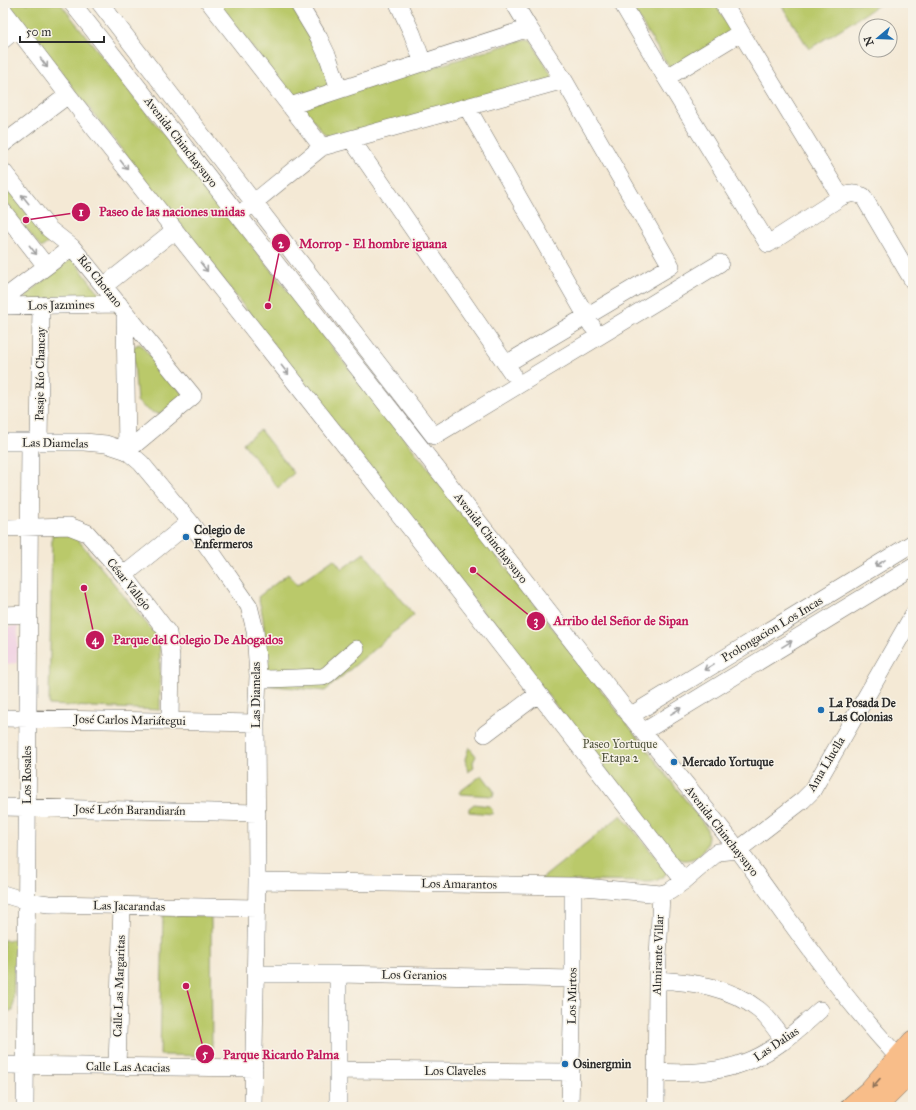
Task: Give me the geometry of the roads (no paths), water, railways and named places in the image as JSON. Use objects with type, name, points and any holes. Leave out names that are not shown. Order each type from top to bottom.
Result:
[{"type":"main road","points":[[876,1107],[909,1067],[913,1041]]},
{"type":"main road","points":[[851,1107],[870,1090],[909,1067]]},
{"type":"street","name":"Avenida Chinchaysuyo","points":[[72,3],[630,716],[738,850],[836,985],[909,1067]]},
{"type":"street","points":[[100,3],[434,436],[720,263]]},
{"type":"street","points":[[210,3],[322,147]]},
{"type":"street","points":[[298,3],[319,38],[328,57],[339,89]]},
{"type":"street","points":[[398,3],[412,33],[423,63]]},
{"type":"street","points":[[506,364],[671,266],[564,80],[514,3]]},
{"type":"street","points":[[622,3],[666,78],[768,244],[842,197],[854,193],[863,196],[913,281]]},
{"type":"street","points":[[723,3],[842,197]]},
{"type":"street","points":[[3,10],[68,95],[410,528],[684,880]]},
{"type":"street","points":[[3,40],[17,28]]},
{"type":"street","points":[[290,106],[529,28]]},
{"type":"street","points":[[666,78],[740,33]]},
{"type":"street","points":[[238,215],[322,147],[564,80]]},
{"type":"street","points":[[3,144],[68,95]]},
{"type":"street","points":[[467,107],[598,336]]},
{"type":"street","points":[[351,139],[520,384]]},
{"type":"street","name":"Río Chotano","points":[[3,172],[50,229],[72,247],[193,396],[127,451]]},
{"type":"street","points":[[3,211],[46,266]]},
{"type":"street","name":"Los Jazmines","points":[[104,286],[175,230]]},
{"type":"street","name":"Los Jazmines","points":[[3,299],[72,247]]},
{"type":"street","name":"Los Jazmines","points":[[3,306],[41,305],[122,308]]},
{"type":"street","name":"Pasaje Río Chancay","points":[[34,442],[41,305]]},
{"type":"street","points":[[122,308],[127,451]]},
{"type":"street","name":"Las Diamelas","points":[[3,442],[84,442],[106,444],[127,451],[141,463],[190,522],[249,606],[255,630],[258,676],[256,723],[257,881],[253,1107]]},
{"type":"street","name":"Los Rosales","points":[[25,1107],[29,527],[34,442]]},
{"type":"street","points":[[124,575],[190,522]]},
{"type":"street","name":"César Vallejo","points":[[3,528],[69,526],[87,533],[124,575],[168,633],[171,657],[170,721]]},
{"type":"street","name":"Prolongacion Los Incas","points":[[630,716],[913,543]]},
{"type":"street","name":"Prolongacion Los Incas","points":[[643,732],[913,567]]},
{"type":"street","points":[[3,615],[28,614]]},
{"type":"street","name":"Ama Lluclla","points":[[738,850],[803,800],[812,791],[913,615]]},
{"type":"street","points":[[258,676],[268,679],[323,677],[356,649]]},
{"type":"street","points":[[485,734],[538,694]]},
{"type":"street","name":"José Carlos Mariátegui","points":[[3,718],[256,723]]},
{"type":"street","name":"José León Barandiarán","points":[[3,807],[257,813]]},
{"type":"street","points":[[661,894],[670,891],[718,852],[738,850]]},
{"type":"street","name":"Los Amarantos","points":[[257,881],[573,886],[661,894]]},
{"type":"street","name":"Los Mirtos","points":[[570,1107],[573,979],[573,886]]},
{"type":"street","name":"Las Jacarandas","points":[[3,894],[26,901],[49,904],[256,908]]},
{"type":"street","name":"Almirante Villar","points":[[656,1107],[657,980],[661,894]]},
{"type":"street","name":"Calle Las Margaritas","points":[[117,1067],[122,906]]},
{"type":"street","name":"Los Geranios","points":[[255,974],[338,974],[573,979]]},
{"type":"street","points":[[338,974],[338,1107]]},
{"type":"street","points":[[657,980],[697,983],[729,992],[760,1011],[784,1041]]},
{"type":"street","name":"Las Dalias","points":[[656,1072],[685,1074],[726,1069],[758,1058],[784,1041],[820,1010]]},
{"type":"street","name":"Calle Las Acacias","points":[[3,1066],[254,1068]]},
{"type":"street","name":"Los Claveles","points":[[339,1070],[571,1072]]},
{"type":"place","name":"Paseo de las naciones unidas","points":[[26,220]]},
{"type":"place","name":"Morrop - El hombre iguana","points":[[268,306]]},
{"type":"place","name":"Colegio de Enfermeros","points":[[186,537]]},
{"type":"place","name":"Arribo del Señor de Sipan","points":[[473,570]]},
{"type":"place","name":"Parque del Colegio De Abogados","points":[[84,588]]},
{"type":"place","name":"La Posada De Las Colonias","points":[[821,710]]},
{"type":"place","name":"Mercado Yortuque","points":[[674,762]]},
{"type":"place","name":"Parque Ricardo Palma","points":[[186,986]]},
{"type":"place","name":"Osinergmin","points":[[565,1064]]},
{"type":"park label","name":"Paseo Yortuque Etapa 2","points":[[620,751]]}]
